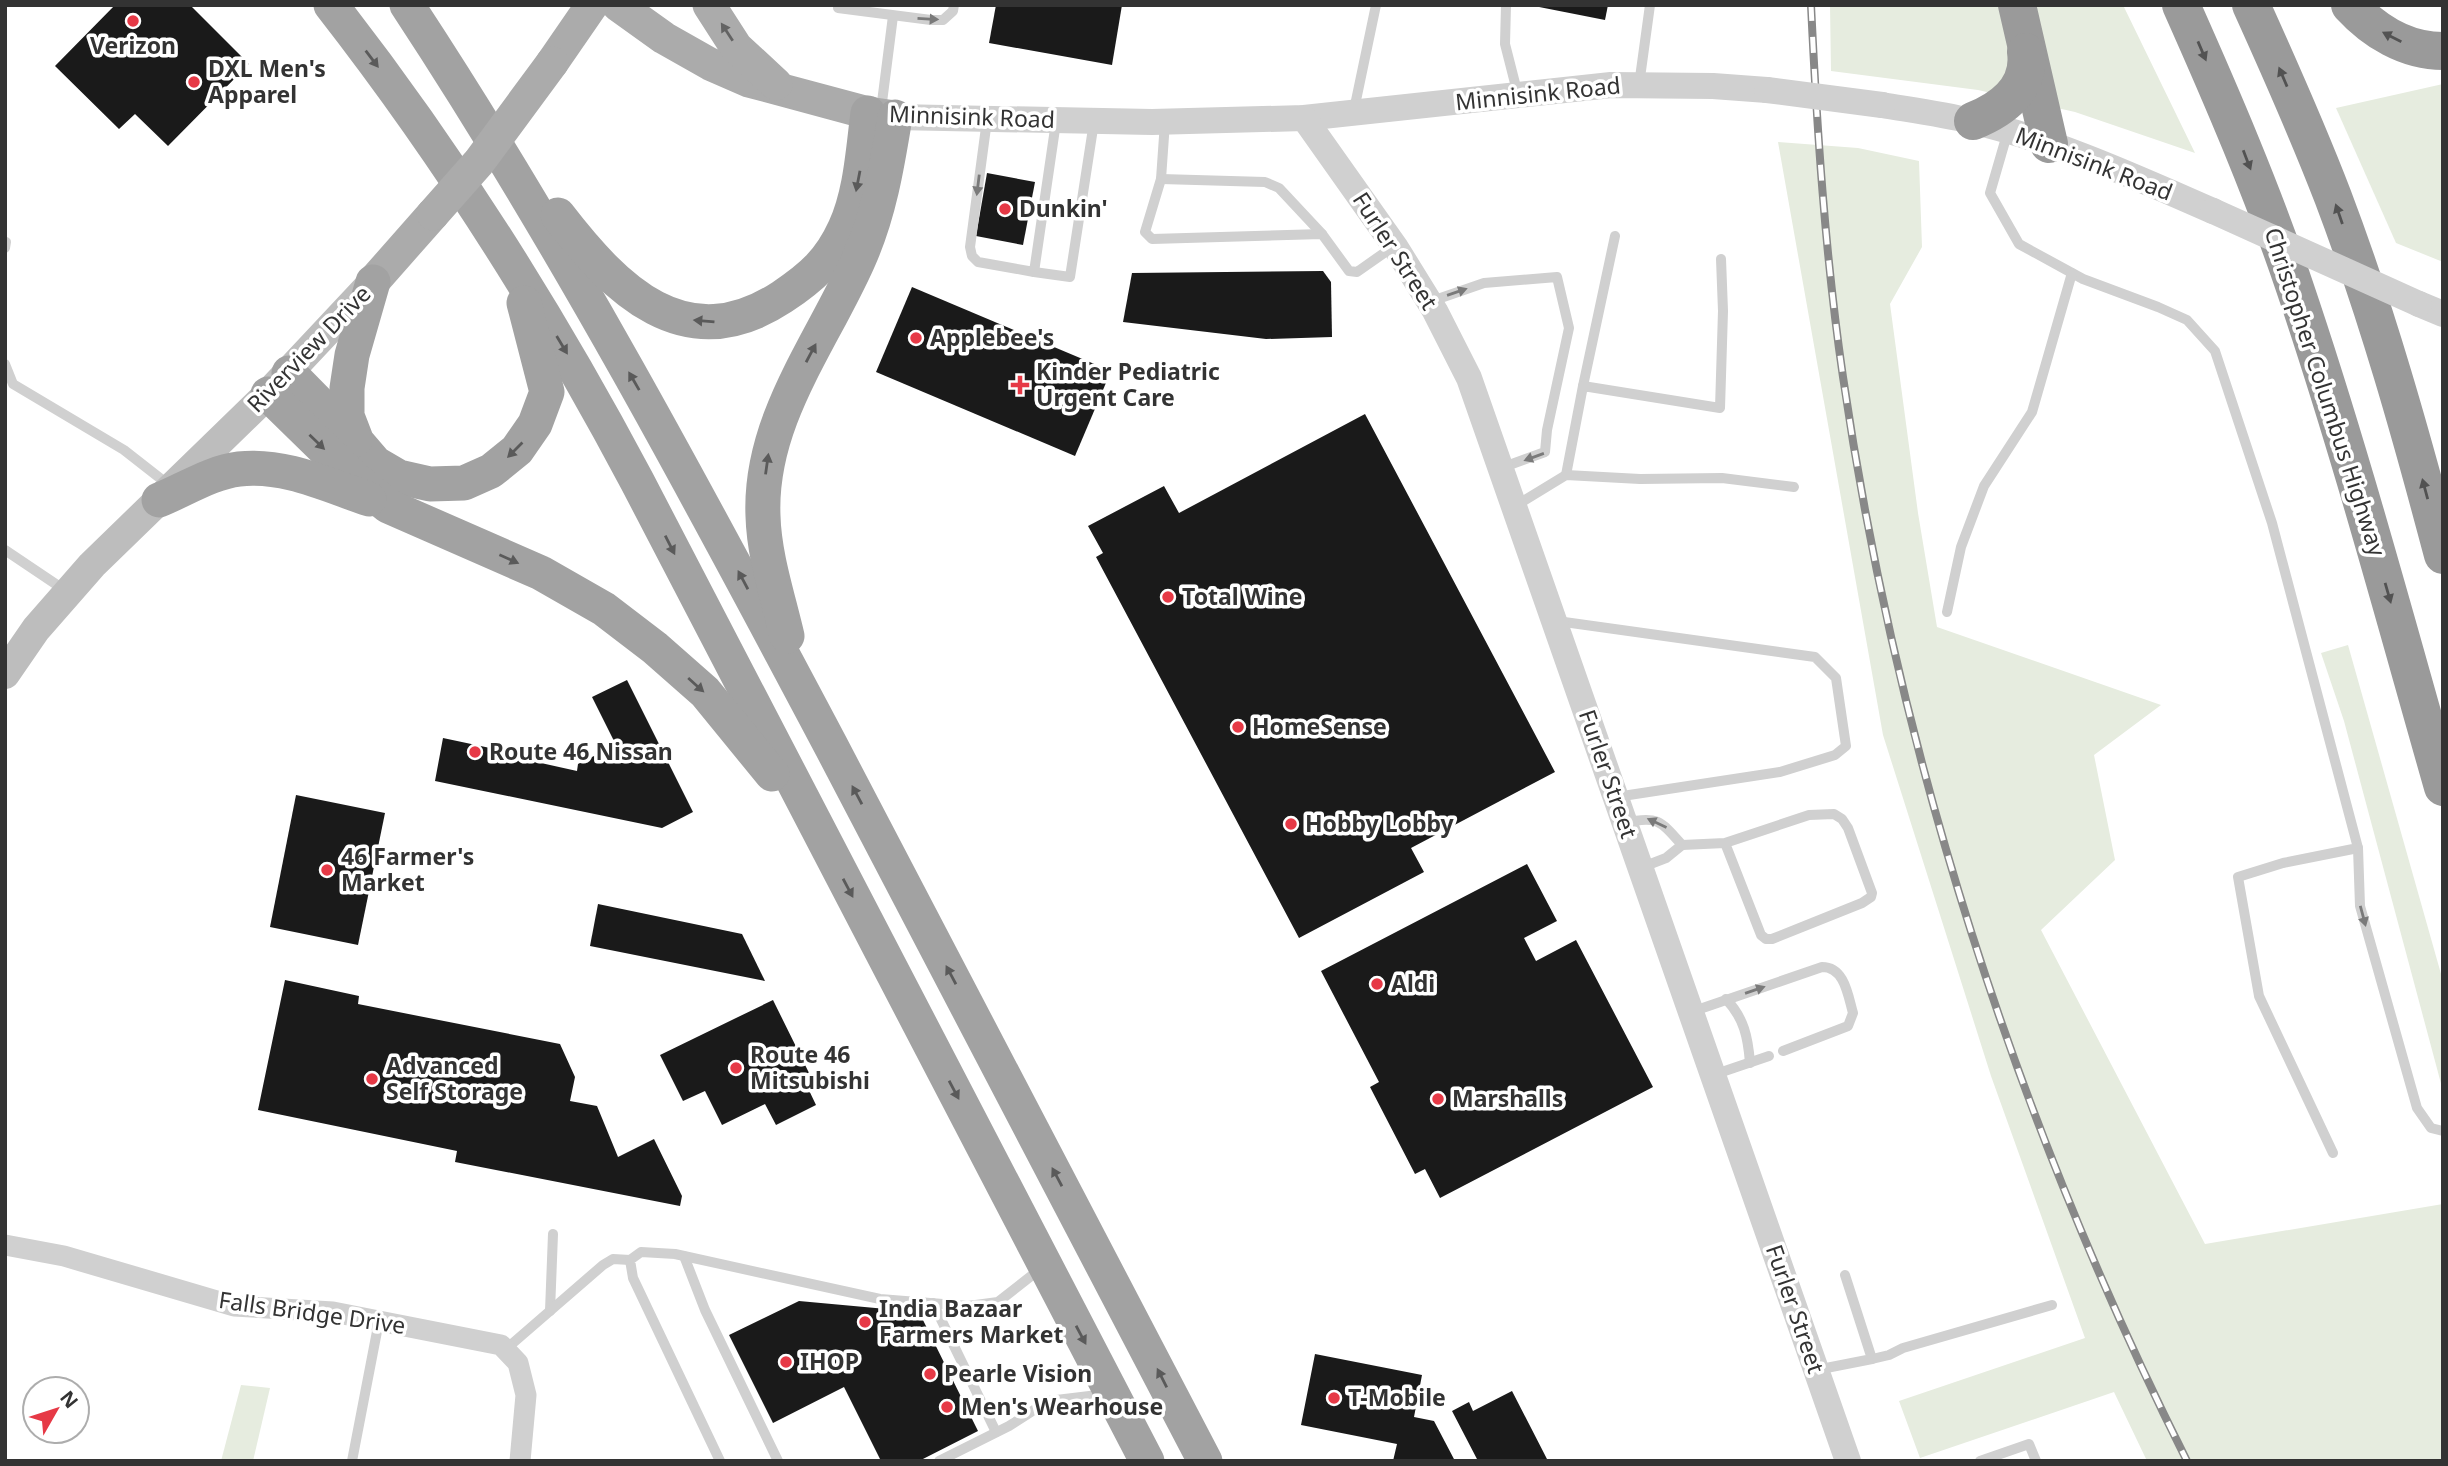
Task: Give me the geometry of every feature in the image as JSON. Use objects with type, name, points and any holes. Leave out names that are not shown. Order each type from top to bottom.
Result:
[{"type":"highway","points":[[331,5],[425,131],[514,266],[603,417],[1147,1461]]},
{"type":"highway","points":[[407,5],[467,98],[642,396],[798,684],[1205,1461]]},
{"type":"highway","name":"Christopher Columbus Highway","points":[[2181,5],[2246,155],[2293,282],[2345,442],[2443,787]]},
{"type":"highway","points":[[2251,5],[2310,140],[2355,259],[2402,406],[2443,555]]},
{"type":"highway","points":[[2350,5],[2377,29],[2396,41],[2416,48],[2443,51]]},
{"type":"highway","points":[[1990,126],[2021,85],[2026,73],[2027,57],[2021,21]]},
{"type":"highway","points":[[2021,21],[2049,144]]},
{"type":"highway","points":[[467,98],[584,249],[624,289],[659,311],[694,320],[718,322],[772,303],[807,280],[823,265],[846,226],[881,115]]},
{"type":"highway","points":[[798,684],[762,516],[769,453],[780,414],[854,270],[870,233],[886,173],[881,115]]},
{"type":"highway","points":[[373,282],[352,355],[347,388],[347,416],[357,442],[366,455],[386,471],[399,477],[430,484],[464,482],[491,471],[517,450],[536,424],[547,392],[514,266]]},
{"type":"highway","points":[[279,384],[357,442]]},
{"type":"highway","points":[[279,384],[356,480],[388,506]]},
{"type":"highway","points":[[166,494],[237,469],[294,473],[388,506],[541,573],[604,609],[655,648],[705,692],[817,828]]},
{"type":"main road","name":"Riverview Drive","points":[[5,674],[36,629],[92,565],[279,384],[479,162],[592,5]]},
{"type":"main road","name":"Minnisink Road","points":[[618,5],[664,38],[710,64],[749,81],[881,115]]},
{"type":"main road","points":[[709,5],[736,47],[783,91]]},
{"type":"street","name":"Minnisink Road","points":[[881,115],[1094,121],[1304,118],[1585,88],[1639,85],[1767,90],[1881,105],[1990,126],[2049,144],[2131,175],[2431,309]]},
{"type":"street","name":"Furler Street","points":[[1304,118],[1394,246],[1429,302],[1469,378],[1848,1461]]},
{"type":"street","name":"Falls Bridge Drive","points":[[5,1244],[64,1256],[234,1306],[333,1312],[501,1345],[506,1349]]},
{"type":"street","points":[[506,1349],[518,1363],[526,1395],[520,1461]]},
{"type":"lane","points":[[824,5],[931,20],[943,20],[954,11],[954,5]]},
{"type":"lane","points":[[1353,113],[1376,5]]},
{"type":"lane","points":[[1506,5],[1505,44],[1518,95]]},
{"type":"lane","points":[[1639,85],[1650,5]]},
{"type":"lane","points":[[881,115],[893,16]]},
{"type":"lane","points":[[987,117],[970,247],[972,256],[978,262],[1070,277],[1094,121]]},
{"type":"lane","points":[[1034,272],[1056,120]]},
{"type":"lane","points":[[1166,121],[1161,179],[1145,232],[1152,239],[1322,234]]},
{"type":"lane","points":[[1990,126],[1990,194],[2019,244],[2072,273],[2187,320],[2215,352],[2272,523],[2358,848],[2360,906],[2417,1108],[2431,1128],[2443,1131]]},
{"type":"lane","points":[[1161,179],[1265,182],[1279,188],[1322,234],[1349,271],[1357,272],[1394,246]]},
{"type":"lane","points":[[1566,475],[1615,236]]},
{"type":"lane","points":[[5,248],[6,242]]},
{"type":"lane","points":[[1583,386],[1720,408],[1723,311],[1721,259]]},
{"type":"lane","points":[[1947,612],[1961,547],[1984,486],[2032,412],[2072,273]]},
{"type":"lane","points":[[1429,302],[1484,283],[1557,277],[1569,328],[1547,430],[1545,452],[1501,468]]},
{"type":"lane","points":[[5,364],[13,384],[124,450],[166,494]]},
{"type":"lane","points":[[1514,507],[1566,475],[1640,479],[1722,478],[1794,487]]},
{"type":"lane","points":[[5,550],[68,593]]},
{"type":"lane","points":[[1554,621],[1815,657],[1836,678],[1846,746],[1835,755],[1780,772],[1615,797]]},
{"type":"lane","points":[[1640,868],[1666,858],[1682,845],[1725,843],[1808,815],[1834,814],[1842,819],[1848,828],[1872,892],[1871,897],[1862,904],[1766,939],[1761,935],[1725,843]]},
{"type":"lane","points":[[1625,823],[1647,817],[1666,826],[1682,845]]},
{"type":"lane","points":[[2333,1153],[2259,996],[2238,877],[2283,863],[2358,848]]},
{"type":"lane","points":[[1691,1012],[1822,967],[1829,967],[1839,974],[1853,1013],[1848,1026],[1783,1051]]},
{"type":"lane","points":[[1726,999],[1737,1010],[1744,1023],[1749,1040],[1750,1063]]},
{"type":"lane","points":[[1713,1075],[1769,1056]]},
{"type":"lane","points":[[550,1311],[554,1234]]},
{"type":"lane","points":[[506,1349],[603,1265],[613,1259],[630,1260],[641,1252],[684,1256],[880,1299],[968,1306],[998,1301],[1045,1265]]},
{"type":"lane","points":[[684,1256],[705,1310],[778,1461]]},
{"type":"lane","points":[[630,1260],[633,1278],[720,1461]]},
{"type":"lane","points":[[1845,1275],[1872,1359]]},
{"type":"lane","points":[[933,1303],[996,1432]]},
{"type":"lane","points":[[1816,1370],[1889,1355],[1903,1348],[2052,1305]]},
{"type":"lane","points":[[352,1461],[379,1321]]},
{"type":"lane","points":[[939,1461],[1048,1401],[1112,1393]]},
{"type":"lane","points":[[1980,1461],[2029,1444],[2036,1461]]},
{"type":"shaded area","points":[[1830,5],[2123,5],[2195,153],[2075,112],[1978,90],[1831,71]]},
{"type":"shaded area","points":[[2443,84],[2443,262],[2396,243],[2336,108]]},
{"type":"shaded area","points":[[1778,142],[1858,148],[1919,161],[1922,247],[1890,304],[1918,513],[1937,627],[2161,705],[2094,755],[2115,860],[2041,930],[2205,1244],[2443,1204],[2443,1461],[2147,1461],[2114,1392],[1920,1458],[1899,1401],[2085,1338],[1991,1076],[1883,735]]},
{"type":"shaded area","points":[[2348,645],[2443,981],[2443,1091],[2344,721],[2321,653]]},
{"type":"shaded area","points":[[241,1385],[270,1388],[253,1461],[221,1461]]},
{"type":"building","points":[[115,5],[190,5],[249,64],[168,146],[135,114],[119,129],[55,66]]},
{"type":"building","points":[[996,5],[1122,5],[1112,65],[989,43]]},
{"type":"building","points":[[1529,5],[1608,5],[1605,20]]},
{"type":"building","name":"Dunkin'","points":[[987,173],[1035,182],[1023,245],[976,236]]},
{"type":"building","points":[[1323,271],[1331,282],[1332,337],[1266,339],[1123,322],[1132,273]]},
{"type":"building","points":[[912,287],[1111,371],[1075,456],[876,372]]},
{"type":"building","points":[[1365,414],[1555,772],[1411,848],[1424,872],[1299,938],[1096,557],[1103,553],[1088,526],[1164,486],[1179,513]]},
{"type":"building","name":"Route 46 Nissan","points":[[627,680],[693,812],[662,828],[435,781],[443,738],[542,759],[541,763],[577,771],[578,764],[616,745],[592,697]]},
{"type":"building","name":"46 Farmer's Market","points":[[296,795],[385,813],[358,945],[270,927]]},
{"type":"building","points":[[1527,864],[1557,921],[1524,938],[1536,961],[1576,940],[1653,1087],[1440,1198],[1425,1169],[1415,1174],[1370,1087],[1379,1082],[1321,971]]},
{"type":"building","points":[[598,904],[742,934],[765,981],[590,946]]},
{"type":"building","points":[[285,980],[359,996],[358,1004],[560,1044],[575,1077],[570,1101],[597,1106],[618,1157],[654,1139],[682,1196],[680,1206],[455,1162],[457,1151],[258,1110]]},
{"type":"building","name":"Route 46 Mitsubishi","points":[[773,1000],[813,1081],[806,1084],[816,1105],[776,1125],[765,1104],[722,1125],[705,1091],[683,1101],[660,1055]]},
{"type":"building","points":[[799,1301],[919,1312],[978,1431],[919,1461],[881,1461],[844,1387],[773,1423],[729,1335]]},
{"type":"building","points":[[1315,1354],[1422,1375],[1414,1417],[1434,1421],[1455,1461],[1393,1461],[1397,1444],[1301,1425]]},
{"type":"building","points":[[1512,1391],[1548,1461],[1478,1461],[1452,1411],[1469,1402],[1473,1411]]},
{"type":"railway","points":[[1811,5],[1822,191],[1843,377],[1867,518],[1896,658],[1931,796],[1972,933],[2018,1068],[2069,1201],[2125,1332],[2187,1461]]},
{"type":"place","name":"Verizon","points":[[133,21]]},
{"type":"place","name":"DXL Men's Apparel","points":[[194,82]]},
{"type":"place","name":"Dunkin'","points":[[1005,209]]},
{"type":"place","name":"Applebee's","points":[[916,338]]},
{"type":"place","name":"Kinder Pediatric Urgent Care","points":[[1020,385]]},
{"type":"place","name":"Total Wine","points":[[1168,597]]},
{"type":"place","name":"HomeSense","points":[[1238,727]]},
{"type":"place","name":"Route 46 Nissan","points":[[475,752]]},
{"type":"place","name":"Hobby Lobby","points":[[1291,824]]},
{"type":"place","name":"46 Farmer's Market","points":[[327,870]]},
{"type":"place","name":"Aldi","points":[[1377,984]]},
{"type":"place","name":"Route 46 Mitsubishi","points":[[736,1068]]},
{"type":"place","name":"Advanced Self Storage","points":[[372,1079]]},
{"type":"place","name":"Marshalls","points":[[1438,1099]]},
{"type":"place","name":"India Bazaar Farmers Market","points":[[865,1322]]},
{"type":"place","name":"IHOP","points":[[786,1362]]},
{"type":"place","name":"Pearle Vision","points":[[930,1374]]},
{"type":"place","name":"T-Mobile","points":[[1334,1398]]},
{"type":"place","name":"Men's Wearhouse","points":[[947,1407]]}]
